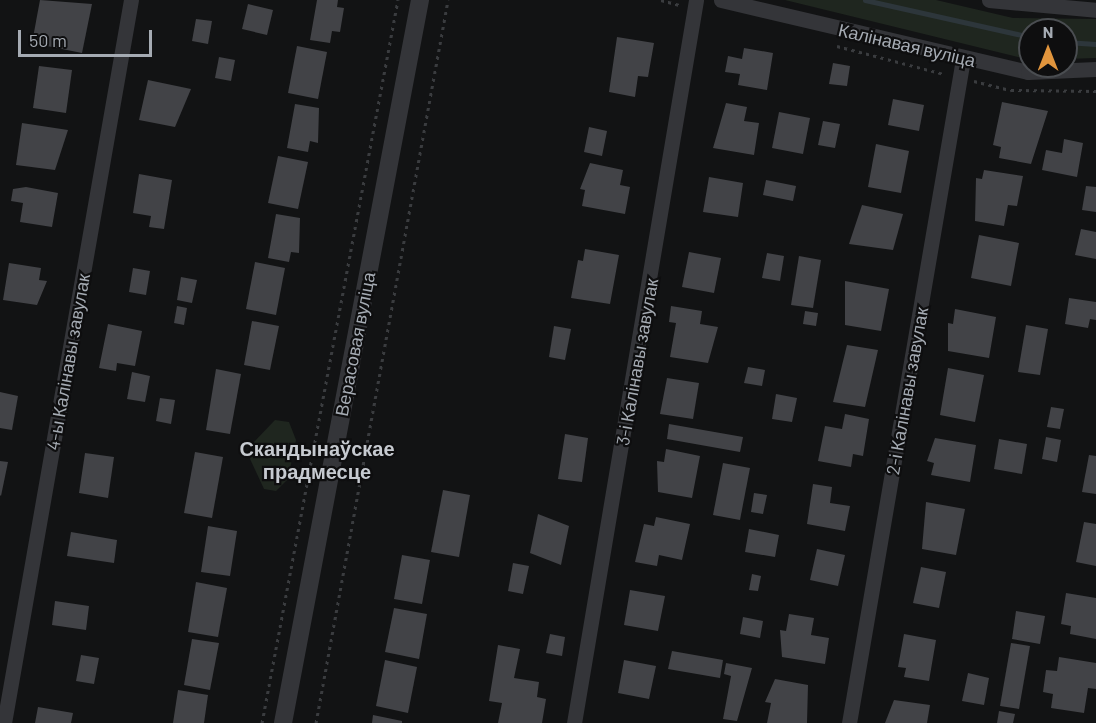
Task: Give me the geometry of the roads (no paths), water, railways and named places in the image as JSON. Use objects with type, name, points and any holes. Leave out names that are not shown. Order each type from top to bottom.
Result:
[{"type":"street","name":"4-ы Калінавы завулак","points":[[4,723],[130,0]]},
{"type":"street","name":"Верасовая вуліца","points":[[284,723],[420,0]]},
{"type":"street","name":"3-і Калінавы завулак","points":[[574,723],[696,0]]},
{"type":"street","name":"Калінавая вуліца","points":[[721,0],[963,59],[1029,72],[1096,69]]},
{"type":"street","points":[[989,0],[1096,10]]},
{"type":"street","name":"2-і Калінавы завулак","points":[[849,723],[963,59]]},
{"type":"waterway","points":[[865,0],[1018,34]]},
{"type":"waterway","points":[[1078,43],[1096,44]]},
{"type":"district","name":"Скандынаўскае прадмесце","points":[[317,460]]}]
